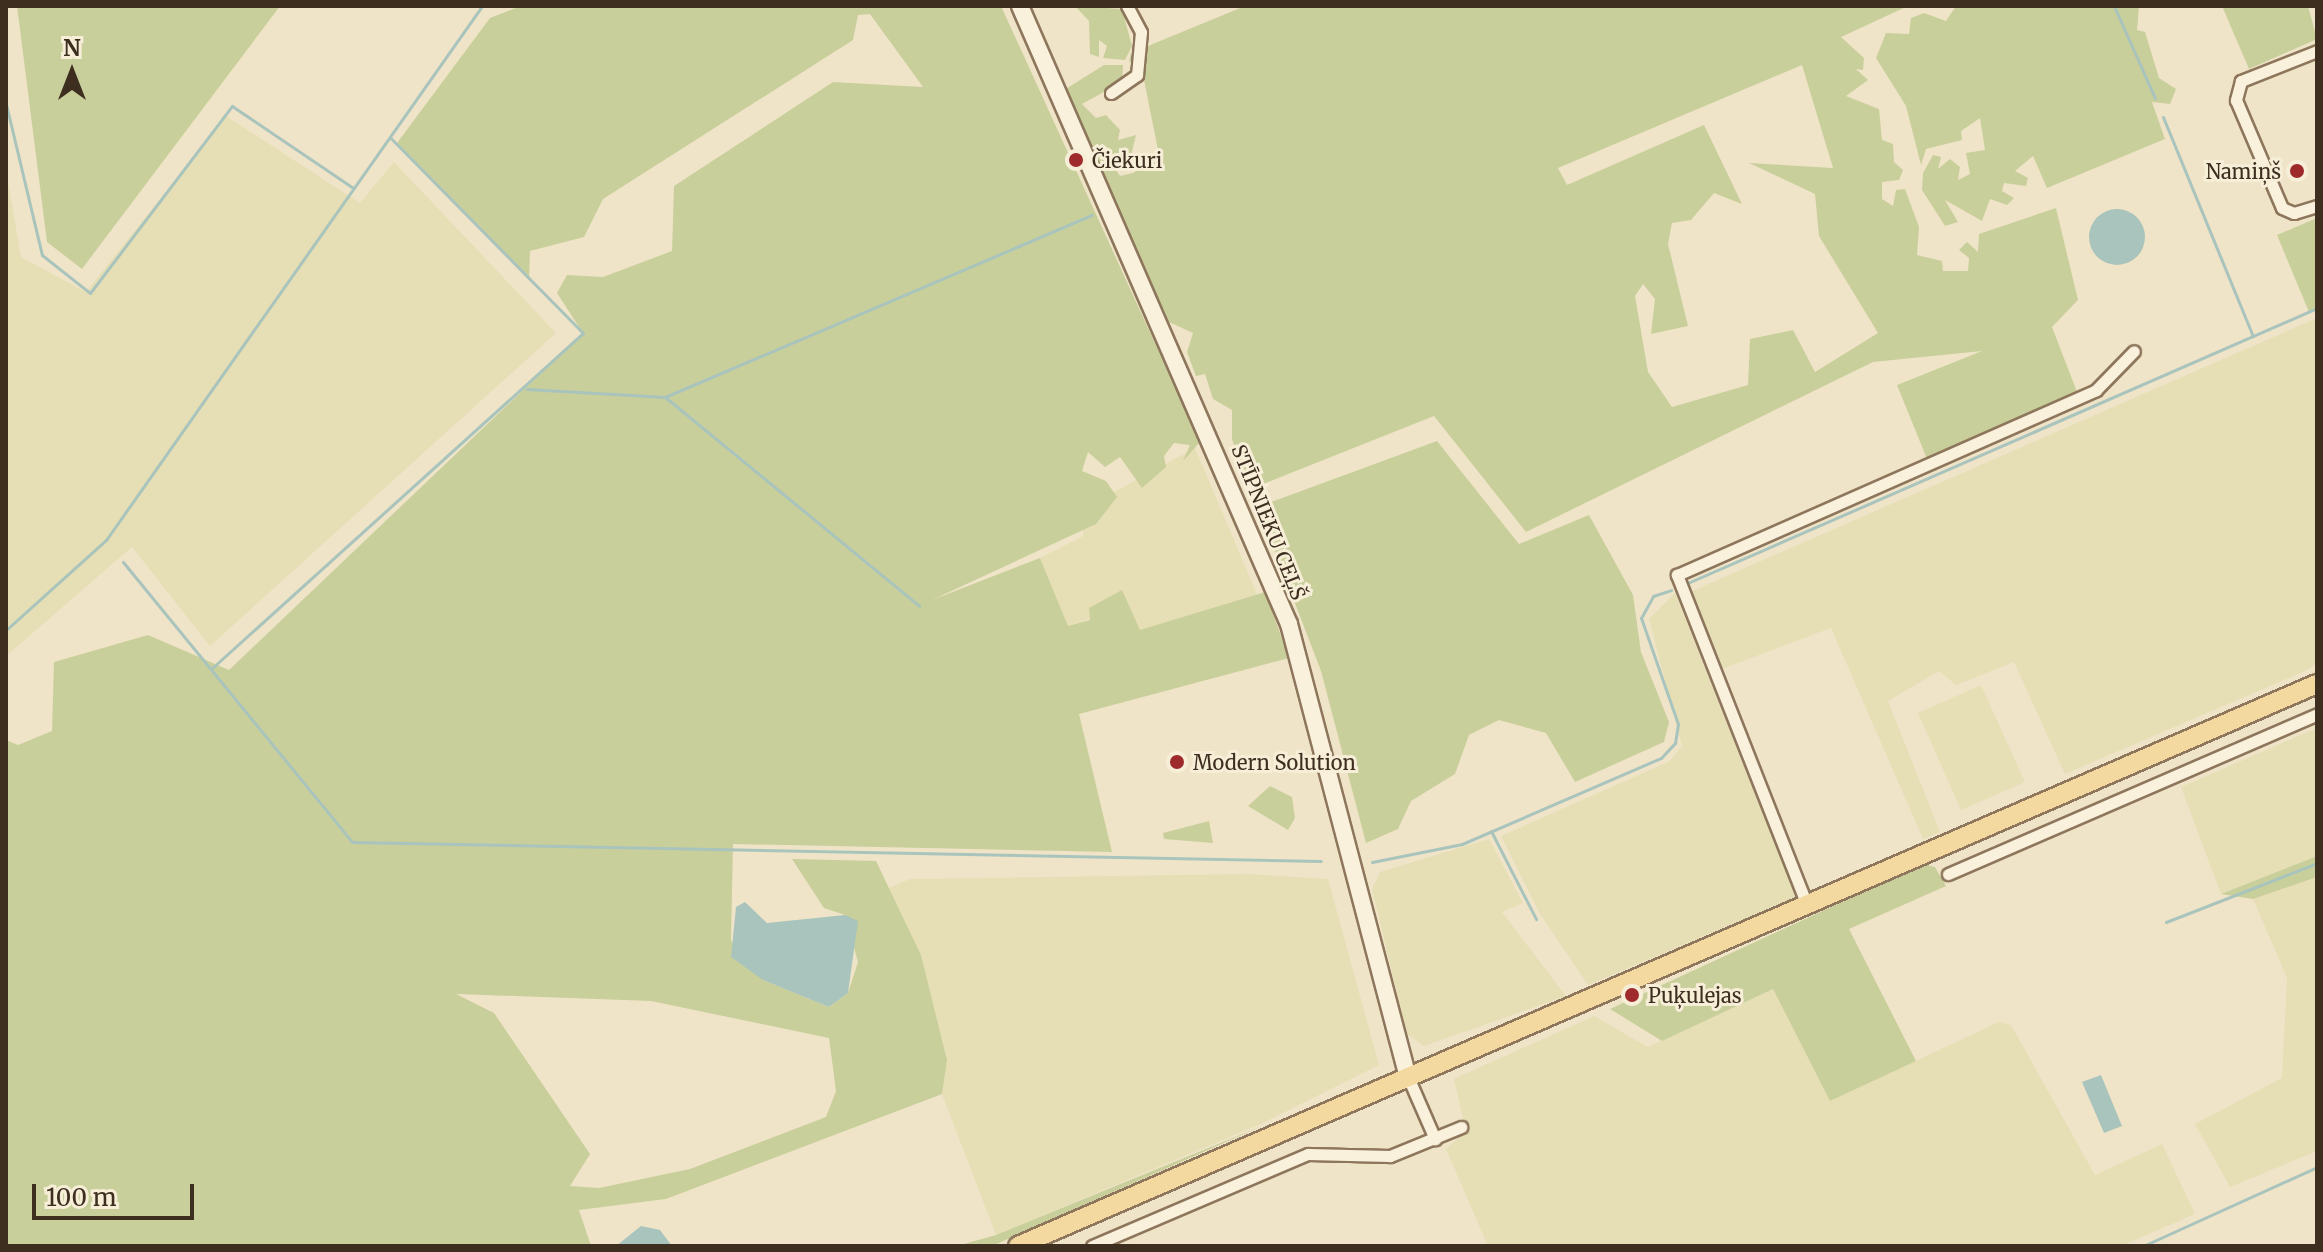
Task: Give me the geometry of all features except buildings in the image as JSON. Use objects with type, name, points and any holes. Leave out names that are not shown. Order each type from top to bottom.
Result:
[{"type":"main road","name":"STĪPNIEKU CEĻŠ","points":[[1020,6],[1289,624],[1408,1077]]},
{"type":"main road","points":[[1018,1246],[2317,684]]},
{"type":"street","points":[[1111,93],[1137,75],[1141,32],[1127,6]]},
{"type":"street","points":[[2317,51],[2241,81],[2236,100],[2282,208],[2294,213],[2317,206]]},
{"type":"street","points":[[1807,905],[1677,575],[2096,390],[2134,351]]},
{"type":"street","points":[[1948,874],[2317,714]]},
{"type":"street","points":[[1408,1077],[1435,1139]]},
{"type":"street","points":[[1092,1246],[1308,1154],[1390,1156],[1461,1127]]},
{"type":"shaded area","points":[[226,116],[360,203],[394,162],[556,333],[210,646],[132,547],[6,656],[6,170],[21,257],[86,292]]},
{"type":"shaded area","points":[[2317,318],[2317,663],[2305,671],[2065,774],[2014,662],[1956,685],[1939,671],[1888,701],[1940,832],[1923,839],[1831,628],[1722,669],[1690,592]]},
{"type":"shaded area","points":[[1195,448],[1257,594],[1139,631],[1122,591],[1090,619],[1068,626],[1040,558],[1083,536],[1083,509]]},
{"type":"shaded area","points":[[1675,593],[1796,897],[1588,985],[1540,914],[1501,836],[1670,761],[1682,746],[1649,619]]},
{"type":"shaded area","points":[[1981,685],[2025,782],[1961,810],[1918,713]]},
{"type":"shaded area","points":[[2317,728],[2317,856],[2221,894],[2181,787]]},
{"type":"shaded area","points":[[1489,839],[1523,903],[1502,912],[1566,996],[1424,1046],[1407,1034],[1372,889],[1380,872]]},
{"type":"shaded area","points":[[1246,874],[1328,879],[1379,1065],[1261,1124],[996,1235],[942,1094],[947,1060],[921,955],[889,888],[910,879]]},
{"type":"shaded area","points":[[2317,877],[2317,1151],[2230,1187],[2195,1124],[2282,1078],[2287,978],[2253,899]]},
{"type":"shaded area","points":[[1773,989],[1830,1101],[1999,1022],[2011,1025],[2095,1175],[2162,1144],[2195,1214],[2121,1246],[1488,1246],[1446,1149],[1466,1131],[1454,1079],[1594,1016],[1648,1047]]},
{"type":"green space","points":[[17,6],[280,6],[82,269],[47,242]]},
{"type":"green space","points":[[521,6],[1001,6],[1200,442],[1183,461],[1190,445],[1174,443],[1164,456],[1166,467],[1142,488],[1120,457],[1105,467],[1088,452],[1082,471],[1106,481],[1117,497],[1096,524],[932,600],[1040,558],[1068,626],[1090,620],[1089,608],[1122,590],[1140,630],[1265,592],[1289,658],[1079,714],[1112,852],[733,844],[731,941],[763,980],[829,1007],[848,993],[858,962],[845,915],[824,908],[792,859],[876,861],[921,955],[947,1060],[942,1094],[666,1199],[579,1210],[591,1246],[6,1246],[6,740],[18,745],[52,731],[54,662],[148,635],[229,670],[583,333],[557,293],[567,275],[603,277],[672,251],[674,186],[833,82],[923,87],[870,14],[858,15],[853,40],[603,199],[584,237],[530,251],[529,280],[397,143],[490,18]],"holes":[[[456,994],[651,1001],[829,1038],[836,1091],[826,1117],[690,1169],[599,1188],[570,1186],[590,1154],[494,1013]]]},
{"type":"green space","points":[[1075,6],[1122,9],[1132,46],[1125,60],[1103,58],[1107,46],[1099,40],[1099,57],[1090,54],[1089,21]]},
{"type":"green space","points":[[1245,6],[1908,6],[1841,37],[1864,58],[1863,70],[1856,69],[1868,80],[1846,96],[1879,109],[1882,140],[1893,144],[1894,162],[1903,170],[1899,180],[1882,182],[1882,199],[1893,206],[1896,190],[1905,189],[1919,227],[1917,255],[1942,261],[1943,271],[1968,271],[1969,258],[1959,250],[1967,242],[1978,252],[1979,234],[2056,208],[2078,300],[2052,327],[2077,392],[1927,459],[1897,385],[1982,351],[1873,362],[1526,532],[1434,416],[1258,486],[1245,475],[1232,439],[1232,410],[1213,399],[1205,374],[1196,376],[1187,352],[1193,333],[1169,322],[1064,90],[1104,65],[1123,65],[1122,82],[1082,104],[1096,118],[1106,115],[1120,130],[1118,140],[1136,135],[1129,164],[1114,167],[1120,176],[1133,173],[1159,155],[1142,70],[1129,61],[1131,53]],"holes":[[[1802,65],[1833,168],[1749,163],[1815,194],[1819,236],[1878,333],[1815,372],[1793,330],[1750,339],[1748,385],[1672,407],[1648,372],[1635,296],[1643,284],[1655,299],[1651,334],[1688,326],[1668,244],[1672,223],[1691,220],[1714,193],[1742,204],[1704,125],[1567,185],[1558,168]]]},
{"type":"green space","points":[[1956,6],[2139,6],[2137,30],[2145,32],[2159,78],[2176,89],[2170,104],[2152,102],[2165,139],[2047,188],[2033,156],[2015,171],[2028,178],[2026,186],[2004,183],[2002,191],[2014,198],[2007,205],[1990,199],[1982,221],[1945,200],[1958,222],[1945,226],[1922,190],[1923,173],[1933,155],[1941,157],[1938,169],[1950,159],[1960,167],[1958,180],[1970,174],[1966,153],[1985,150],[1980,118],[1961,131],[1962,140],[1926,149],[1921,165],[1906,106],[1876,58],[1886,33],[1909,34],[1911,18],[1924,13],[1946,21]]},
{"type":"green space","points":[[2222,6],[2308,6],[2317,39],[2249,69]]},
{"type":"green space","points":[[2317,218],[2317,308],[2309,312],[2277,235]]},
{"type":"green space","points":[[1437,441],[1519,544],[1589,515],[1633,595],[1641,652],[1669,722],[1664,742],[1575,782],[1546,733],[1499,720],[1469,735],[1455,774],[1411,801],[1398,829],[1366,843],[1321,671],[1258,507]]},
{"type":"green space","points":[[1270,786],[1292,797],[1295,818],[1288,830],[1248,806]]},
{"type":"green space","points":[[1209,821],[1213,843],[1164,839],[1163,833]]},
{"type":"green space","points":[[2317,856],[2317,877],[2253,899],[2221,894]]},
{"type":"green space","points":[[1924,864],[1935,867],[1946,886],[1849,929],[1916,1061],[1830,1101],[1773,989],[1662,1041],[1610,1009]]},
{"type":"green space","points":[[1262,1126],[992,1246],[957,1246],[996,1235]]},
{"type":"water","points":[[2117,209],[2136,218],[2145,237],[2136,256],[2117,265],[2098,256],[2089,237],[2098,218]]},
{"type":"water","points":[[745,902],[767,923],[845,915],[858,921],[848,993],[829,1007],[763,980],[731,957],[736,907]]},
{"type":"water","points":[[2101,1075],[2122,1126],[2104,1133],[2082,1082]]},
{"type":"water","points":[[641,1226],[660,1230],[672,1246],[616,1246]]},
{"type":"waterway","points":[[6,630],[106,540],[482,6]]},
{"type":"waterway","points":[[2114,6],[2155,98]]},
{"type":"waterway","points":[[6,104],[42,255],[90,293],[232,106],[353,188]]},
{"type":"waterway","points":[[2163,117],[2253,336]]},
{"type":"waterway","points":[[211,669],[583,333],[390,137]]},
{"type":"waterway","points":[[527,389],[665,397],[1092,215]]},
{"type":"waterway","points":[[1683,585],[2317,308]]},
{"type":"waterway","points":[[665,397],[919,606]]},
{"type":"waterway","points":[[123,562],[352,842],[1321,861]]},
{"type":"waterway","points":[[1372,862],[1462,844],[1661,758],[1675,743],[1678,724],[1641,618],[1653,596],[1671,590]]},
{"type":"waterway","points":[[1491,831],[1536,919]]},
{"type":"waterway","points":[[2166,922],[2317,863]]},
{"type":"waterway","points":[[2143,1246],[2317,1167]]},
{"type":"waterway","points":[[1143,1246],[1153,1246]]},
{"type":"place","name":"Čiekuri","points":[[1076,160]]},
{"type":"place","name":"Namiņš","points":[[2297,171]]},
{"type":"place","name":"Modern Solution","points":[[1177,762]]},
{"type":"place","name":"Puķulejas","points":[[1632,995]]}]
